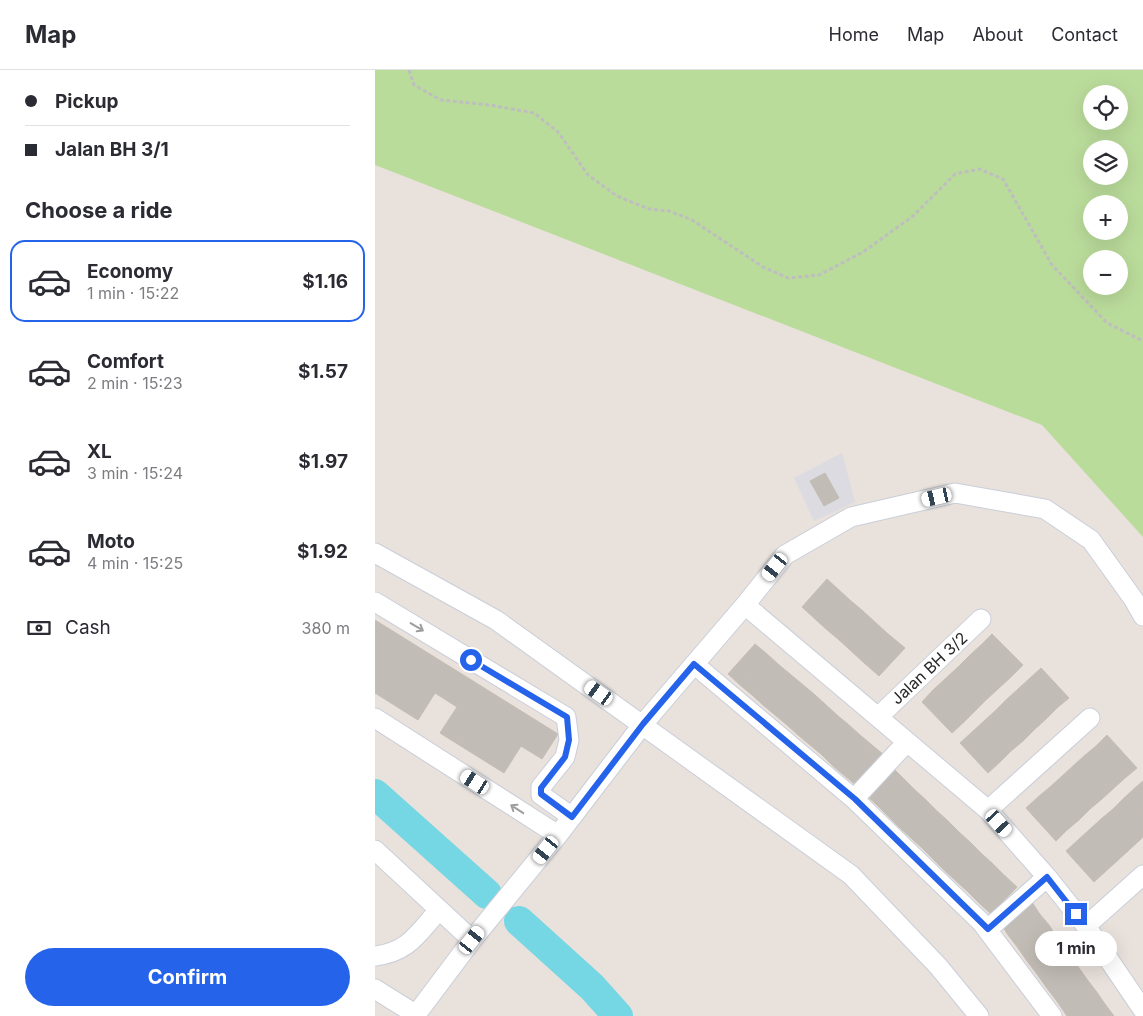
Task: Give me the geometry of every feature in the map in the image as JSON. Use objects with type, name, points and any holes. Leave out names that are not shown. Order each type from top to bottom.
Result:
[{"type":"street","points":[[376,995],[415,1015],[472,940],[558,835],[643,724],[745,605],[785,555],[851,517],[955,493],[1045,509],[1091,540],[1134,600],[1143,616]]},
{"type":"street","points":[[375,553],[496,620],[851,875],[938,966],[979,1016]]},
{"type":"street","points":[[375,602],[567,717],[569,740],[565,757],[541,788],[540,792],[572,817]]},
{"type":"street","points":[[745,605],[988,810],[1047,877],[1137,987],[1143,1010]]},
{"type":"street","name":"Jalan BH 3/2","points":[[878,717],[981,619]]},
{"type":"street","points":[[694,664],[855,799],[988,929],[1052,1016]]},
{"type":"street","points":[[375,718],[558,835]]},
{"type":"street","points":[[988,810],[1090,718]]},
{"type":"street","points":[[855,799],[907,742]]},
{"type":"street","points":[[375,850],[472,940]]},
{"type":"street","points":[[1086,926],[1143,875]]},
{"type":"street","points":[[988,929],[1047,877]]},
{"type":"street","points":[[375,956],[387,954],[407,946],[439,910]]},
{"type":"path","points":[[409,70],[413,85],[441,100],[490,105],[535,113],[558,132],[588,176],[617,196],[649,208],[669,211],[692,220],[763,267],[788,278],[819,274],[863,252],[913,216],[955,174],[979,169],[1003,179],[1052,265],[1107,323],[1143,341]]},
{"type":"shaded area","points":[[842,453],[855,502],[814,521],[794,478]]},
{"type":"green space","points":[[375,70],[1143,70],[1143,537],[1042,425],[375,165]]},
{"type":"building","points":[[825,473],[839,498],[824,506],[810,481]]},
{"type":"building","points":[[827,579],[839,590],[814,618],[802,607]]},
{"type":"building","points":[[839,590],[851,601],[826,629],[814,618]]},
{"type":"building","points":[[851,601],[863,611],[838,639],[826,629]]},
{"type":"building","points":[[863,611],[875,622],[850,650],[838,639]]},
{"type":"building","points":[[375,620],[558,734],[542,759],[521,746],[504,773],[440,733],[457,707],[435,693],[418,720],[375,693]]},
{"type":"building","points":[[875,622],[887,633],[862,661],[850,650]]},
{"type":"building","points":[[887,633],[905,648],[879,676],[862,661]]},
{"type":"building","points":[[992,634],[1023,665],[1011,677],[981,645]]},
{"type":"building","points":[[755,644],[767,654],[740,685],[728,674]]},
{"type":"building","points":[[981,645],[1011,677],[999,688],[969,656]]},
{"type":"building","points":[[767,654],[778,664],[752,695],[740,685]]},
{"type":"building","points":[[969,656],[999,688],[987,699],[957,668]]},
{"type":"building","points":[[778,664],[790,674],[763,705],[752,695]]},
{"type":"building","points":[[957,668],[987,699],[976,710],[945,679]]},
{"type":"building","points":[[1041,668],[1069,698],[1057,708],[1029,679]]},
{"type":"building","points":[[790,674],[802,684],[775,715],[763,705]]},
{"type":"building","points":[[945,679],[976,710],[964,722],[933,690]]},
{"type":"building","points":[[1029,679],[1057,708],[1046,719],[1018,689]]},
{"type":"building","points":[[802,684],[814,694],[787,725],[775,715]]},
{"type":"building","points":[[1018,689],[1046,719],[1034,730],[1006,700]]},
{"type":"building","points":[[933,690],[964,722],[952,733],[922,702]]},
{"type":"building","points":[[814,694],[825,704],[798,735],[787,725]]},
{"type":"building","points":[[1006,700],[1034,730],[1023,741],[995,711]]},
{"type":"building","points":[[825,704],[837,715],[810,745],[798,735]]},
{"type":"building","points":[[995,711],[1023,741],[1011,751],[984,721]]},
{"type":"building","points":[[837,715],[849,725],[822,755],[810,745]]},
{"type":"building","points":[[984,721],[1011,751],[1000,762],[972,732]]},
{"type":"building","points":[[849,725],[860,735],[833,766],[822,755]]},
{"type":"building","points":[[972,732],[1000,762],[988,773],[960,743]]},
{"type":"building","points":[[860,735],[872,745],[845,776],[833,766]]},
{"type":"building","points":[[1107,735],[1137,768],[1125,778],[1096,746]]},
{"type":"building","points":[[872,745],[884,755],[857,786],[845,776]]},
{"type":"building","points":[[1096,746],[1125,778],[1114,788],[1084,756]]},
{"type":"building","points":[[1084,756],[1114,788],[1102,799],[1073,766]]},
{"type":"building","points":[[1073,766],[1102,799],[1090,809],[1061,777]]},
{"type":"building","points":[[892,767],[903,778],[877,805],[866,795]]},
{"type":"building","points":[[1061,777],[1090,809],[1079,820],[1050,787]]},
{"type":"building","points":[[903,778],[914,789],[888,816],[877,805]]},
{"type":"building","points":[[1143,781],[1143,795],[1136,787]]},
{"type":"building","points":[[1050,787],[1079,820],[1067,830],[1038,797]]},
{"type":"building","points":[[1136,787],[1143,795],[1143,818],[1124,798]]},
{"type":"building","points":[[914,789],[926,800],[899,827],[888,816]]},
{"type":"building","points":[[1038,797],[1067,830],[1056,841],[1026,808]]},
{"type":"building","points":[[1124,798],[1143,818],[1143,837],[1141,839],[1113,809]]},
{"type":"building","points":[[926,800],[937,811],[911,838],[899,827]]},
{"type":"building","points":[[1113,809],[1141,839],[1129,850],[1101,819]]},
{"type":"building","points":[[937,811],[948,821],[922,848],[911,838]]},
{"type":"building","points":[[1101,819],[1129,850],[1117,861],[1089,830]]},
{"type":"building","points":[[948,821],[959,832],[933,859],[922,848]]},
{"type":"building","points":[[1089,830],[1117,861],[1106,871],[1078,840]]},
{"type":"building","points":[[959,832],[971,843],[944,870],[933,859]]},
{"type":"building","points":[[1078,840],[1106,871],[1094,882],[1066,851]]},
{"type":"building","points":[[971,843],[982,854],[956,881],[944,870]]},
{"type":"building","points":[[982,854],[993,864],[967,891],[956,881]]},
{"type":"building","points":[[993,864],[1004,875],[978,902],[967,891]]},
{"type":"building","points":[[1004,875],[1017,887],[991,914],[978,902]]},
{"type":"building","points":[[1030,899],[1039,913],[1008,935],[999,921]]},
{"type":"building","points":[[1039,913],[1049,925],[1018,948],[1008,935]]},
{"type":"building","points":[[1049,925],[1058,939],[1027,961],[1018,948]]},
{"type":"building","points":[[1058,939],[1067,952],[1037,974],[1027,961]]},
{"type":"building","points":[[1067,952],[1077,965],[1046,987],[1037,974]]},
{"type":"building","points":[[1077,965],[1086,978],[1056,1000],[1046,987]]},
{"type":"building","points":[[1086,978],[1096,991],[1065,1013],[1056,1000]]},
{"type":"building","points":[[1096,991],[1105,1004],[1089,1016],[1067,1016],[1065,1013]]},
{"type":"building","points":[[1105,1004],[1114,1016],[1089,1016]]},
{"type":"waterway","points":[[375,794],[487,894]]},
{"type":"waterway","points":[[519,921],[592,987],[618,1016]]},
{"type":"route","points":[[471,660],[567,717],[569,740],[565,757],[541,788],[540,792],[572,817],[643,724],[694,664],[855,799],[988,929],[1047,877],[1076,914]]}]
